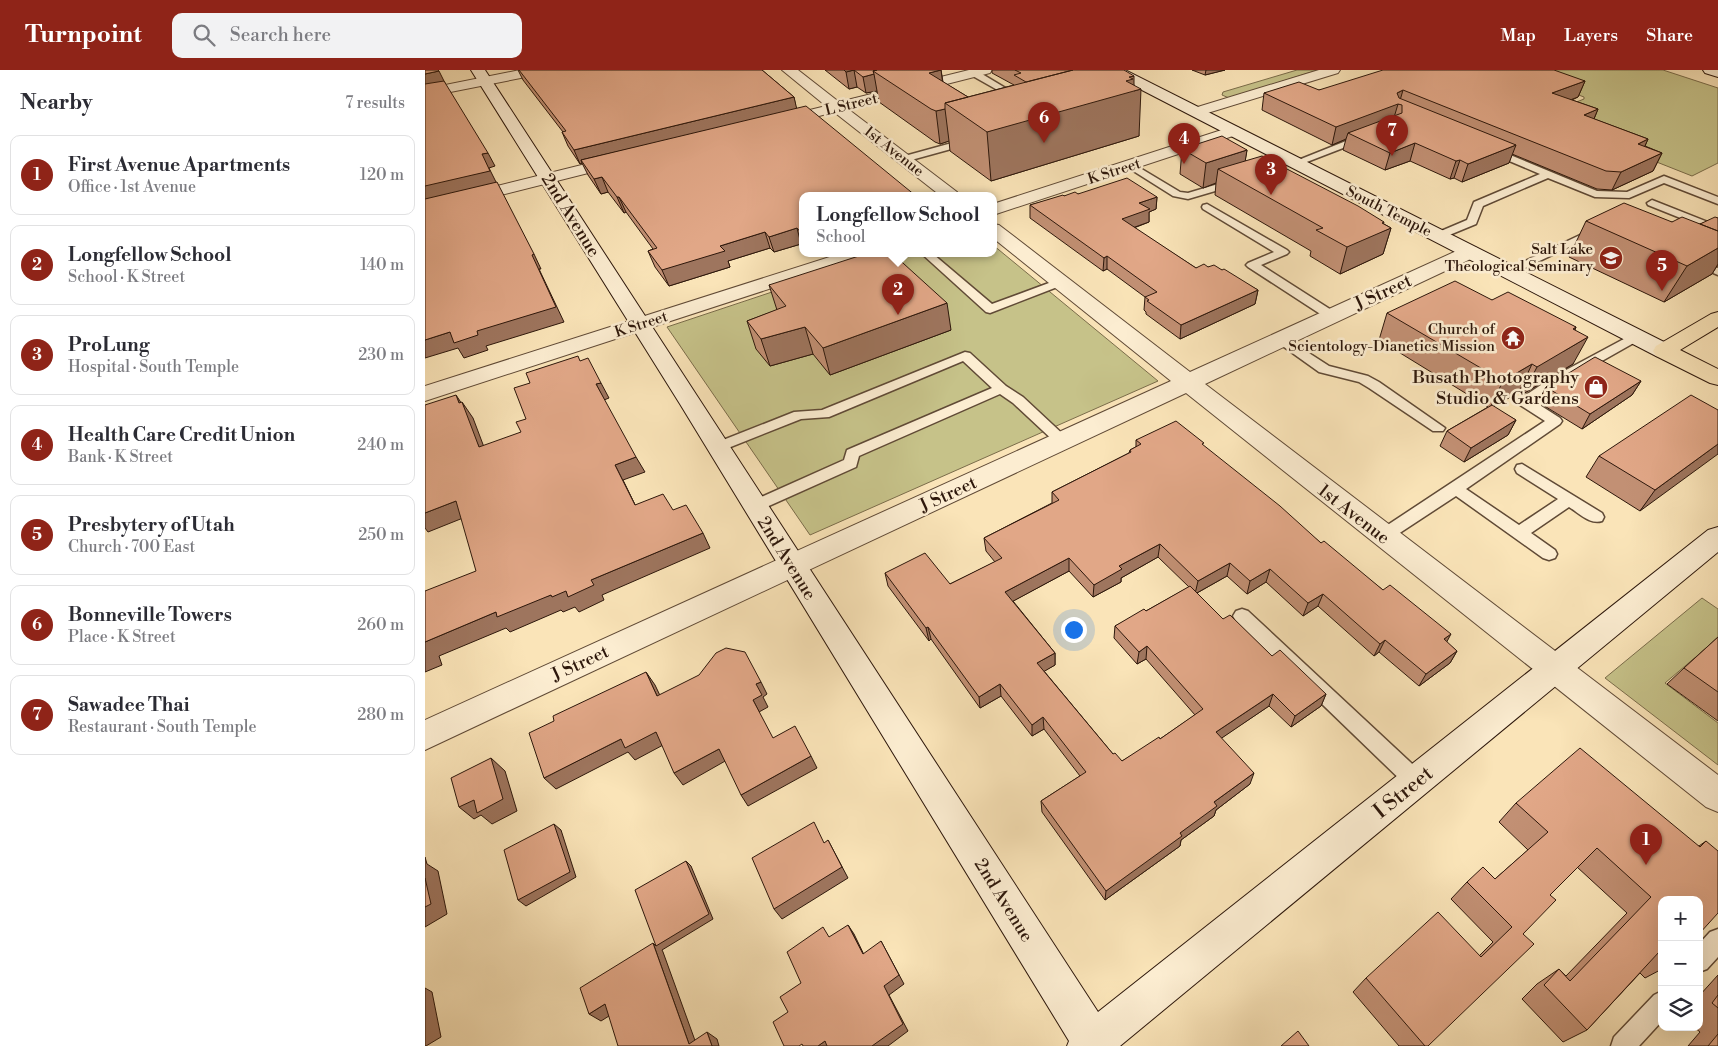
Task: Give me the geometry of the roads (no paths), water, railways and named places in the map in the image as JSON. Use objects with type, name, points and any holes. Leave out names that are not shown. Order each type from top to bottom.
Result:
[{"type":"main road","points":[[1664,351],[1718,318]]},
{"type":"main road","name":"South Temple","points":[[1664,351],[1717,378]]},
{"type":"street","points":[[425,94],[481,76],[541,70]]},
{"type":"street","name":"1st Avenue","points":[[789,70],[946,192]]},
{"type":"street","name":"South Temple","points":[[1114,70],[1234,131],[1287,163],[1438,236],[1664,351]]},
{"type":"street","points":[[1178,103],[1289,70]]},
{"type":"street","points":[[1196,112],[1329,70]]},
{"type":"street","points":[[1710,70],[1718,73]]},
{"type":"street","name":"L Street","points":[[765,125],[837,107],[943,85],[980,71]]},
{"type":"street","name":"2nd Avenue","points":[[481,76],[641,324],[1092,1045]]},
{"type":"street","name":"K Street","points":[[997,209],[1234,131]]},
{"type":"street","points":[[425,209],[633,158]]},
{"type":"street","name":"1st Avenue","points":[[997,232],[1383,536],[1718,796]]},
{"type":"street","name":"J Street","points":[[425,735],[1470,252]]},
{"type":"street","name":"K Street","points":[[425,394],[848,257]]},
{"type":"street","name":"I Street","points":[[1092,1045],[1718,537]]},
{"type":"lane","points":[[980,71],[1030,105]]},
{"type":"lane","points":[[1287,163],[1378,132]]},
{"type":"lane","points":[[905,159],[980,138]]},
{"type":"lane","points":[[1478,145],[1595,194],[1629,195],[1663,179],[1718,201]]},
{"type":"lane","points":[[1130,165],[1177,194],[1188,196],[1245,178]]},
{"type":"lane","points":[[1438,236],[1472,222],[1478,204],[1547,174]]},
{"type":"lane","points":[[1652,203],[1718,230]]},
{"type":"lane","points":[[1207,207],[1283,252],[1251,265],[1332,316]]},
{"type":"lane","points":[[1508,272],[1609,224]]},
{"type":"lane","points":[[1682,256],[1718,272]]},
{"type":"lane","points":[[930,257],[991,309],[1061,282]]},
{"type":"lane","points":[[1383,536],[1443,498],[1555,421],[1525,402],[1558,380],[1635,337]]},
{"type":"lane","points":[[1281,339],[1324,369],[1363,379],[1374,385],[1438,428]]},
{"type":"lane","points":[[718,447],[799,415],[824,414],[965,356],[1001,389],[1018,400],[1062,441]]},
{"type":"lane","points":[[755,506],[851,463],[852,453],[1001,389]]},
{"type":"lane","points":[[1522,469],[1596,517]]},
{"type":"lane","points":[[1455,488],[1549,554]]},
{"type":"lane","points":[[1519,533],[1569,499]]},
{"type":"lane","points":[[1242,616],[1416,781]]},
{"type":"lane","points":[[1703,957],[1718,940]]},
{"type":"lane","points":[[1623,1046],[1658,1007]]},
{"type":"place","name":"Bonneville Towers","points":[[1044,143]]},
{"type":"place","name":"Sawadee Thai","points":[[1392,156]]},
{"type":"place","name":"Health Care Credit Union","points":[[1184,164]]},
{"type":"place","name":"ProLung","points":[[1271,195]]},
{"type":"place","name":"Salt Lake Theological Seminary","points":[[1611,258]]},
{"type":"place","name":"Presbytery of Utah","points":[[1662,291]]},
{"type":"place","name":"Longfellow School","points":[[898,315]]},
{"type":"place","name":"Church of Scientology-Dianetics Mission","points":[[1513,338]]},
{"type":"place","name":"Busath Photography Studio & Gardens","points":[[1596,387]]},
{"type":"place","name":"First Avenue Apartments","points":[[1646,865]]}]
